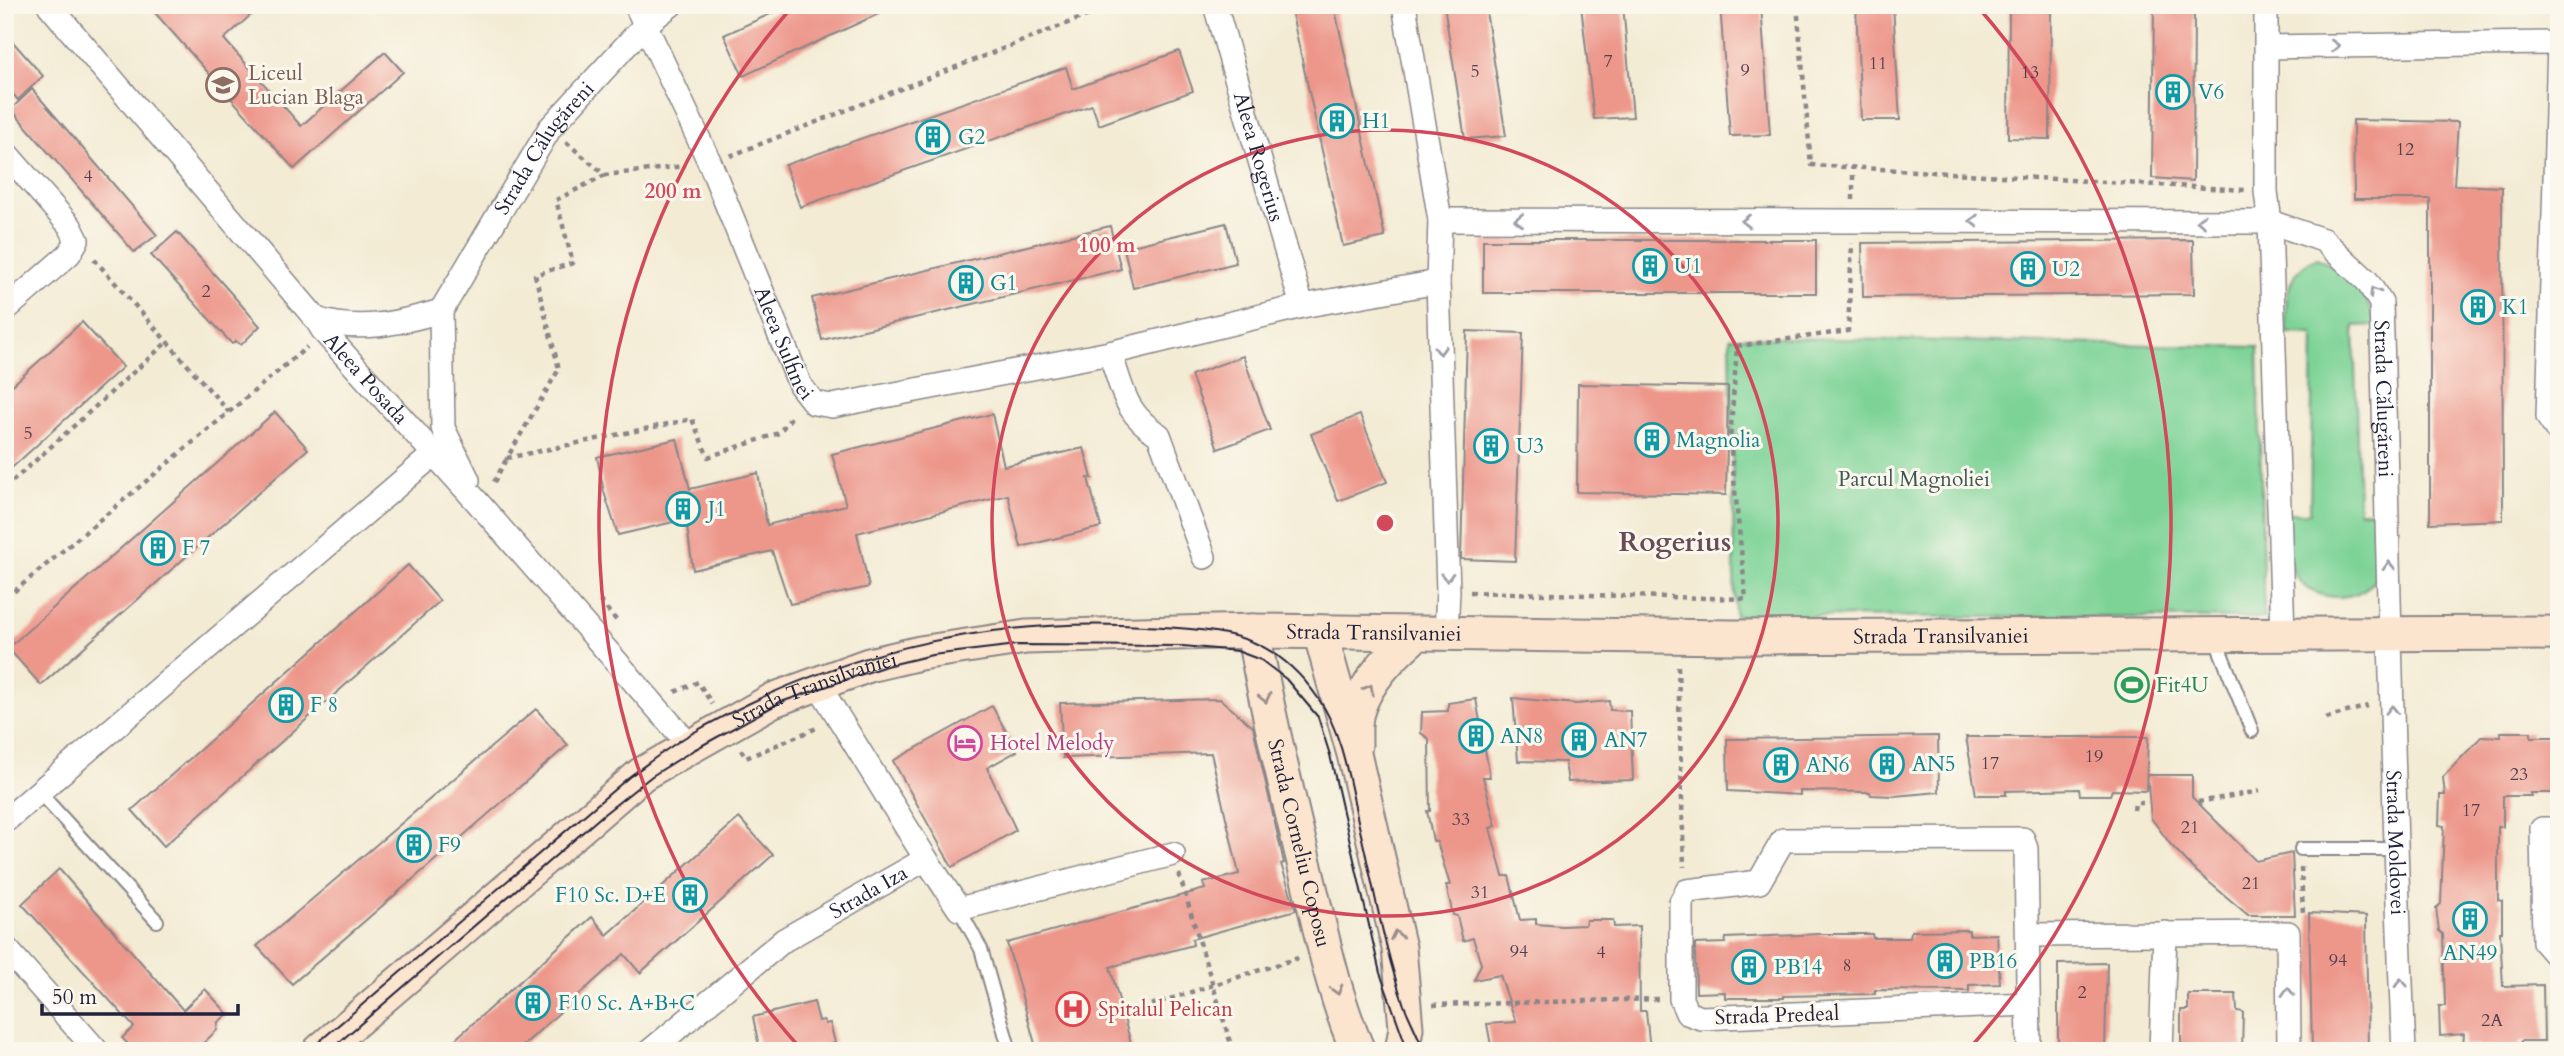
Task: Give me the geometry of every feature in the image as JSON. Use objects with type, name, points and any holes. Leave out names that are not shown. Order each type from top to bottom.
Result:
[{"type":"main road","name":"Strada Transilvaniei","points":[[320,1051],[642,774],[773,700],[869,665],[920,653],[1026,637],[1253,631],[1677,636],[2559,634]]},
{"type":"main road","name":"Strada Corneliu Coposu","points":[[1253,631],[1262,685],[1325,949],[1347,1025],[1358,1051]]},
{"type":"main road","points":[[1320,632],[1354,754],[1399,948],[1406,1028],[1402,1051]]},
{"type":"main road","points":[[1354,754],[1357,712],[1368,688],[1386,662],[1431,633]]},
{"type":"street","name":"Aleea Posada","points":[[49,5],[320,326],[690,746]]},
{"type":"street","name":"Strada Călugăreni","points":[[441,311],[550,128],[640,15],[671,5]]},
{"type":"street","name":"Aleea Rogerius","points":[[1215,5],[1302,306]]},
{"type":"street","points":[[1404,5],[1440,220],[1438,282],[1448,591],[1431,633]]},
{"type":"street","points":[[2266,5],[2266,192],[2270,222],[2283,635]]},
{"type":"street","name":"Aleea Sulfinei","points":[[640,15],[710,163],[800,385],[814,403],[832,406],[1110,353],[1302,306],[1438,282]]},
{"type":"street","points":[[2267,47],[2559,43],[2548,417],[2559,433]]},
{"type":"street","points":[[5,152],[70,226],[73,247],[5,310]]},
{"type":"street","points":[[1440,220],[2270,222]]},
{"type":"street","name":"Strada Călugăreni","points":[[2270,222],[2323,240],[2367,281],[2381,303],[2392,634]]},
{"type":"street","points":[[320,326],[397,324],[441,311],[443,428],[479,504]]},
{"type":"street","points":[[1110,353],[1130,411],[1144,426],[1159,435],[1204,557]]},
{"type":"street","points":[[5,821],[434,454]]},
{"type":"street","name":"Strada Moldovei","points":[[2392,634],[2395,849],[2404,1051]]},
{"type":"street","name":"Strada Iza","points":[[650,1051],[784,940],[926,859],[818,684]]},
{"type":"street","points":[[2559,829],[2542,829],[2543,942],[2559,959]]},
{"type":"street","points":[[1681,999],[1681,902],[1687,891],[1759,882],[1783,840],[2023,839],[2026,849],[2029,1051]]},
{"type":"street","points":[[926,859],[960,909],[1173,854]]},
{"type":"street","points":[[2161,1051],[2165,933]]},
{"type":"street","points":[[2028,936],[2288,933],[2289,1051]]},
{"type":"street","points":[[5,947],[97,1051]]},
{"type":"street","name":"Strada Predeal","points":[[1681,999],[1687,1013],[1701,1018],[2028,1004]]},
{"type":"lane","points":[[2213,635],[2252,731]]},
{"type":"lane","points":[[38,791],[157,921]]},
{"type":"lane","points":[[2301,849],[2395,849]]},
{"type":"lane","points":[[960,909],[981,949],[1010,1051]]},
{"type":"path","points":[[502,492],[493,481],[559,369],[536,275],[573,263],[556,200],[605,175],[710,163],[1114,5]]},
{"type":"path","points":[[1797,5],[1811,165],[2266,192]]},
{"type":"path","points":[[550,128],[605,175]]},
{"type":"path","points":[[1448,591],[1746,599],[1730,440],[1737,345],[1848,331],[1853,167]]},
{"type":"path","points":[[73,247],[167,342],[229,412]]},
{"type":"path","points":[[5,595],[22,586],[229,412],[320,326]]},
{"type":"path","points":[[5,488],[167,342]]},
{"type":"path","points":[[507,457],[692,419],[708,457],[779,433],[808,395]]},
{"type":"path","points":[[593,594],[619,624]]},
{"type":"path","points":[[1676,597],[1685,896]]},
{"type":"path","points":[[666,683],[674,693],[698,682],[746,758],[839,718]]},
{"type":"path","points":[[2326,718],[2392,699]]},
{"type":"path","points":[[2197,802],[2260,791]]},
{"type":"path","points":[[2134,810],[2135,803],[2148,803]]},
{"type":"path","points":[[2288,933],[2303,920],[2301,849]]},
{"type":"path","points":[[1173,854],[1233,1051]]},
{"type":"path","points":[[1132,1011],[1325,949]]},
{"type":"path","points":[[1405,1006],[1681,999]]},
{"type":"green space","points":[[2317,258],[2339,270],[2356,284],[2368,302],[2376,325],[2354,326],[2359,511],[2381,511],[2380,568],[2370,585],[2361,592],[2337,597],[2313,591],[2303,585],[2296,576],[2288,554],[2284,513],[2310,513],[2313,334],[2287,333],[2286,310],[2293,279],[2306,263]]},
{"type":"green space","name":"Parcul Magnoliei","points":[[1730,337],[2258,347],[2264,618],[1735,616]]},
{"type":"building","points":[[148,5],[262,5],[224,39],[301,126],[385,52],[403,72],[294,169]]},
{"type":"building","points":[[790,5],[898,5],[743,76],[724,35]]},
{"type":"building","name":"H1","points":[[1290,5],[1334,5],[1385,237],[1343,246]]},
{"type":"building","points":[[1444,5],[1485,5],[1506,136],[1465,139]]},
{"type":"building","points":[[1581,5],[1623,5],[1633,117],[1594,119]]},
{"type":"building","points":[[1720,5],[1761,5],[1770,135],[1730,136]]},
{"type":"building","points":[[1856,5],[1893,5],[1900,120],[1861,120]]},
{"type":"building","points":[[2009,5],[2051,5],[2050,139],[2008,138]]},
{"type":"building","name":"V6","points":[[2154,5],[2194,5],[2193,181],[2152,178]]},
{"type":"building","points":[[5,33],[43,76],[18,100],[5,85]]},
{"type":"building","name":"G2","points":[[1179,51],[1193,91],[1099,125],[1092,105],[800,207],[785,165],[1066,67],[1073,89]]},
{"type":"building","points":[[32,89],[157,235],[134,252],[11,109]]},
{"type":"building","points":[[2353,120],[2458,122],[2454,185],[2502,187],[2503,520],[2430,523],[2430,199],[2354,199]]},
{"type":"building","points":[[1226,223],[1236,263],[1133,288],[1124,248]]},
{"type":"building","name":"G1","points":[[1110,226],[1121,269],[822,340],[812,298]]},
{"type":"building","points":[[177,232],[260,326],[241,345],[236,341],[232,344],[151,255]]},
{"type":"building","name":"U1","points":[[1483,240],[1816,240],[1816,293],[1483,293]]},
{"type":"building","name":"U2","points":[[2193,240],[2194,294],[1863,297],[1862,243]]},
{"type":"building","points":[[82,322],[123,367],[5,474],[5,392]]},
{"type":"building","name":"U3","points":[[1467,331],[1523,333],[1515,561],[1461,559]]},
{"type":"building","points":[[1243,356],[1270,430],[1218,449],[1191,375]]},
{"type":"building","name":"Magnolia","points":[[1578,384],[1728,387],[1726,495],[1577,492]]},
{"type":"building","name":"F 7","points":[[275,412],[308,449],[41,685],[8,648]]},
{"type":"building","name":"J1","points":[[992,414],[1004,466],[1084,448],[1092,478],[1088,478],[1101,527],[1021,547],[1008,495],[857,533],[869,587],[790,604],[772,551],[693,570],[686,519],[618,535],[604,492],[597,457],[677,439],[690,489],[758,473],[767,525],[846,505],[832,454]]},
{"type":"building","points":[[1360,415],[1387,482],[1338,501],[1311,434]]},
{"type":"building","name":"F 8","points":[[408,565],[440,601],[164,846],[132,810]]},
{"type":"building","name":"AN7","points":[[1513,698],[1576,704],[1609,701],[1610,710],[1630,711],[1633,780],[1568,782],[1565,762],[1518,761]]},
{"type":"building","points":[[1220,699],[1253,727],[1284,863],[1281,864],[1296,910],[1192,939],[1193,945],[1110,967],[1133,1051],[1037,1051],[1007,943],[1205,889],[1203,883],[1239,874],[1211,753],[1063,758],[1060,703]]},
{"type":"building","points":[[1476,699],[1490,777],[1483,777],[1496,826],[1490,828],[1503,876],[1509,876],[1520,920],[1536,919],[1536,924],[1562,926],[1585,925],[1586,920],[1613,920],[1614,927],[1639,926],[1640,1011],[1646,1011],[1650,1051],[1492,1051],[1487,1024],[1516,1022],[1500,975],[1474,980],[1481,964],[1473,938],[1463,941],[1446,885],[1450,885],[1437,842],[1433,841],[1427,811],[1430,811],[1429,739],[1421,733],[1422,712],[1448,711],[1448,703]]},
{"type":"building","points":[[992,706],[1017,751],[987,768],[1016,830],[952,867],[893,761]]},
{"type":"building","name":"F9","points":[[536,709],[568,745],[292,984],[257,946]]},
{"type":"building","points":[[2500,732],[2531,732],[2531,737],[2559,737],[2559,793],[2503,796],[2503,827],[2498,827],[2498,900],[2502,901],[2500,932],[2503,986],[2543,985],[2544,1041],[2521,1041],[2520,1047],[2463,1046],[2464,1034],[2440,1036],[2439,1006],[2445,1006],[2443,934],[2439,931],[2436,908],[2441,904],[2444,826],[2439,825],[2440,795],[2445,795],[2443,777],[2482,736],[2501,737]]},
{"type":"building","points":[[1938,736],[1939,792],[1894,796],[1871,795],[1870,792],[1800,791],[1800,795],[1728,791],[1727,739]]},
{"type":"building","points":[[1966,737],[2148,737],[2146,791],[2112,790],[2110,795],[2080,795],[2079,789],[2006,791],[2006,795],[1976,795]]},
{"type":"building","points":[[2147,775],[2192,775],[2192,797],[2256,861],[2292,853],[2295,915],[2248,915],[2197,872],[2171,845],[2151,818]]},
{"type":"building","points":[[739,818],[773,855],[640,973],[624,954],[517,1051],[442,1051],[592,917],[607,935]]},
{"type":"building","points":[[59,869],[183,1010],[205,989],[228,1014],[218,1022],[217,1030],[195,1051],[135,1051],[122,1038],[134,1027],[22,904]]},
{"type":"building","points":[[2309,913],[2366,916],[2368,1051],[2312,1051]]},
{"type":"building","points":[[1969,930],[1969,935],[1997,934],[2000,984],[1969,985],[1969,991],[1875,990],[1875,994],[1784,998],[1725,998],[1725,992],[1696,993],[1695,944],[1725,943],[1726,938],[1820,934],[1872,934],[1873,938],[1910,938],[1911,931]]},
{"type":"building","points":[[2107,963],[2105,1051],[2058,1051],[2058,964]]},
{"type":"building","points":[[2188,994],[2236,994],[2237,1011],[2243,1012],[2242,1051],[2181,1051],[2181,1010],[2188,1010]]},
{"type":"building","points":[[814,1002],[819,1021],[830,1023],[835,1043],[812,1051],[760,1051],[753,1017]]},
{"type":"tram line","points":[[308,1051],[629,777],[684,738],[738,709],[849,663],[906,647],[965,635],[1085,625],[1198,630],[1242,638],[1282,659],[1318,698],[1340,745],[1391,962],[1404,1005],[1424,1051]]},
{"type":"tram line","points":[[329,1051],[604,814],[652,776],[692,751],[781,702],[886,666],[932,655],[1017,645],[1183,646],[1237,651],[1261,660],[1286,679],[1318,717],[1330,755],[1380,973],[1408,1051]]},
{"type":"place","name":"Liceul Lucian Blaga","points":[[223,85]]},
{"type":"place","name":"V6","points":[[2173,92]]},
{"type":"place","name":"H1","points":[[1337,121]]},
{"type":"place","name":"G2","points":[[933,137]]},
{"type":"place","name":"U1","points":[[1650,266]]},
{"type":"place","name":"U2","points":[[2028,269]]},
{"type":"place","name":"G1","points":[[966,283]]},
{"type":"place","name":"K1","points":[[2478,307]]},
{"type":"place","name":"Magnolia","points":[[1652,440]]},
{"type":"place","name":"U3","points":[[1491,446]]},
{"type":"place","name":"J1","points":[[683,509]]},
{"type":"place","name":"F 7","points":[[158,548]]},
{"type":"place","name":"Fit4U","points":[[2132,685]]},
{"type":"place","name":"F 8","points":[[286,705]]},
{"type":"place","name":"AN8","points":[[1476,736]]},
{"type":"place","name":"AN7","points":[[1579,740]]},
{"type":"place","name":"Hotel Melody","points":[[965,743]]},
{"type":"place","name":"AN5","points":[[1887,764]]},
{"type":"place","name":"AN6","points":[[1781,765]]},
{"type":"place","name":"F9","points":[[414,845]]},
{"type":"place","name":"F10 Sc. D+E","points":[[690,895]]},
{"type":"place","name":"AN49","points":[[2470,919]]},
{"type":"place","name":"PB16","points":[[1945,961]]},
{"type":"place","name":"PB14","points":[[1749,967]]},
{"type":"place","name":"F10 Sc. A+B+C","points":[[533,1003]]},
{"type":"place","name":"Spitalul Pelican","points":[[1073,1009]]},
{"type":"district","name":"Rogerius","points":[[1675,541]]}]
